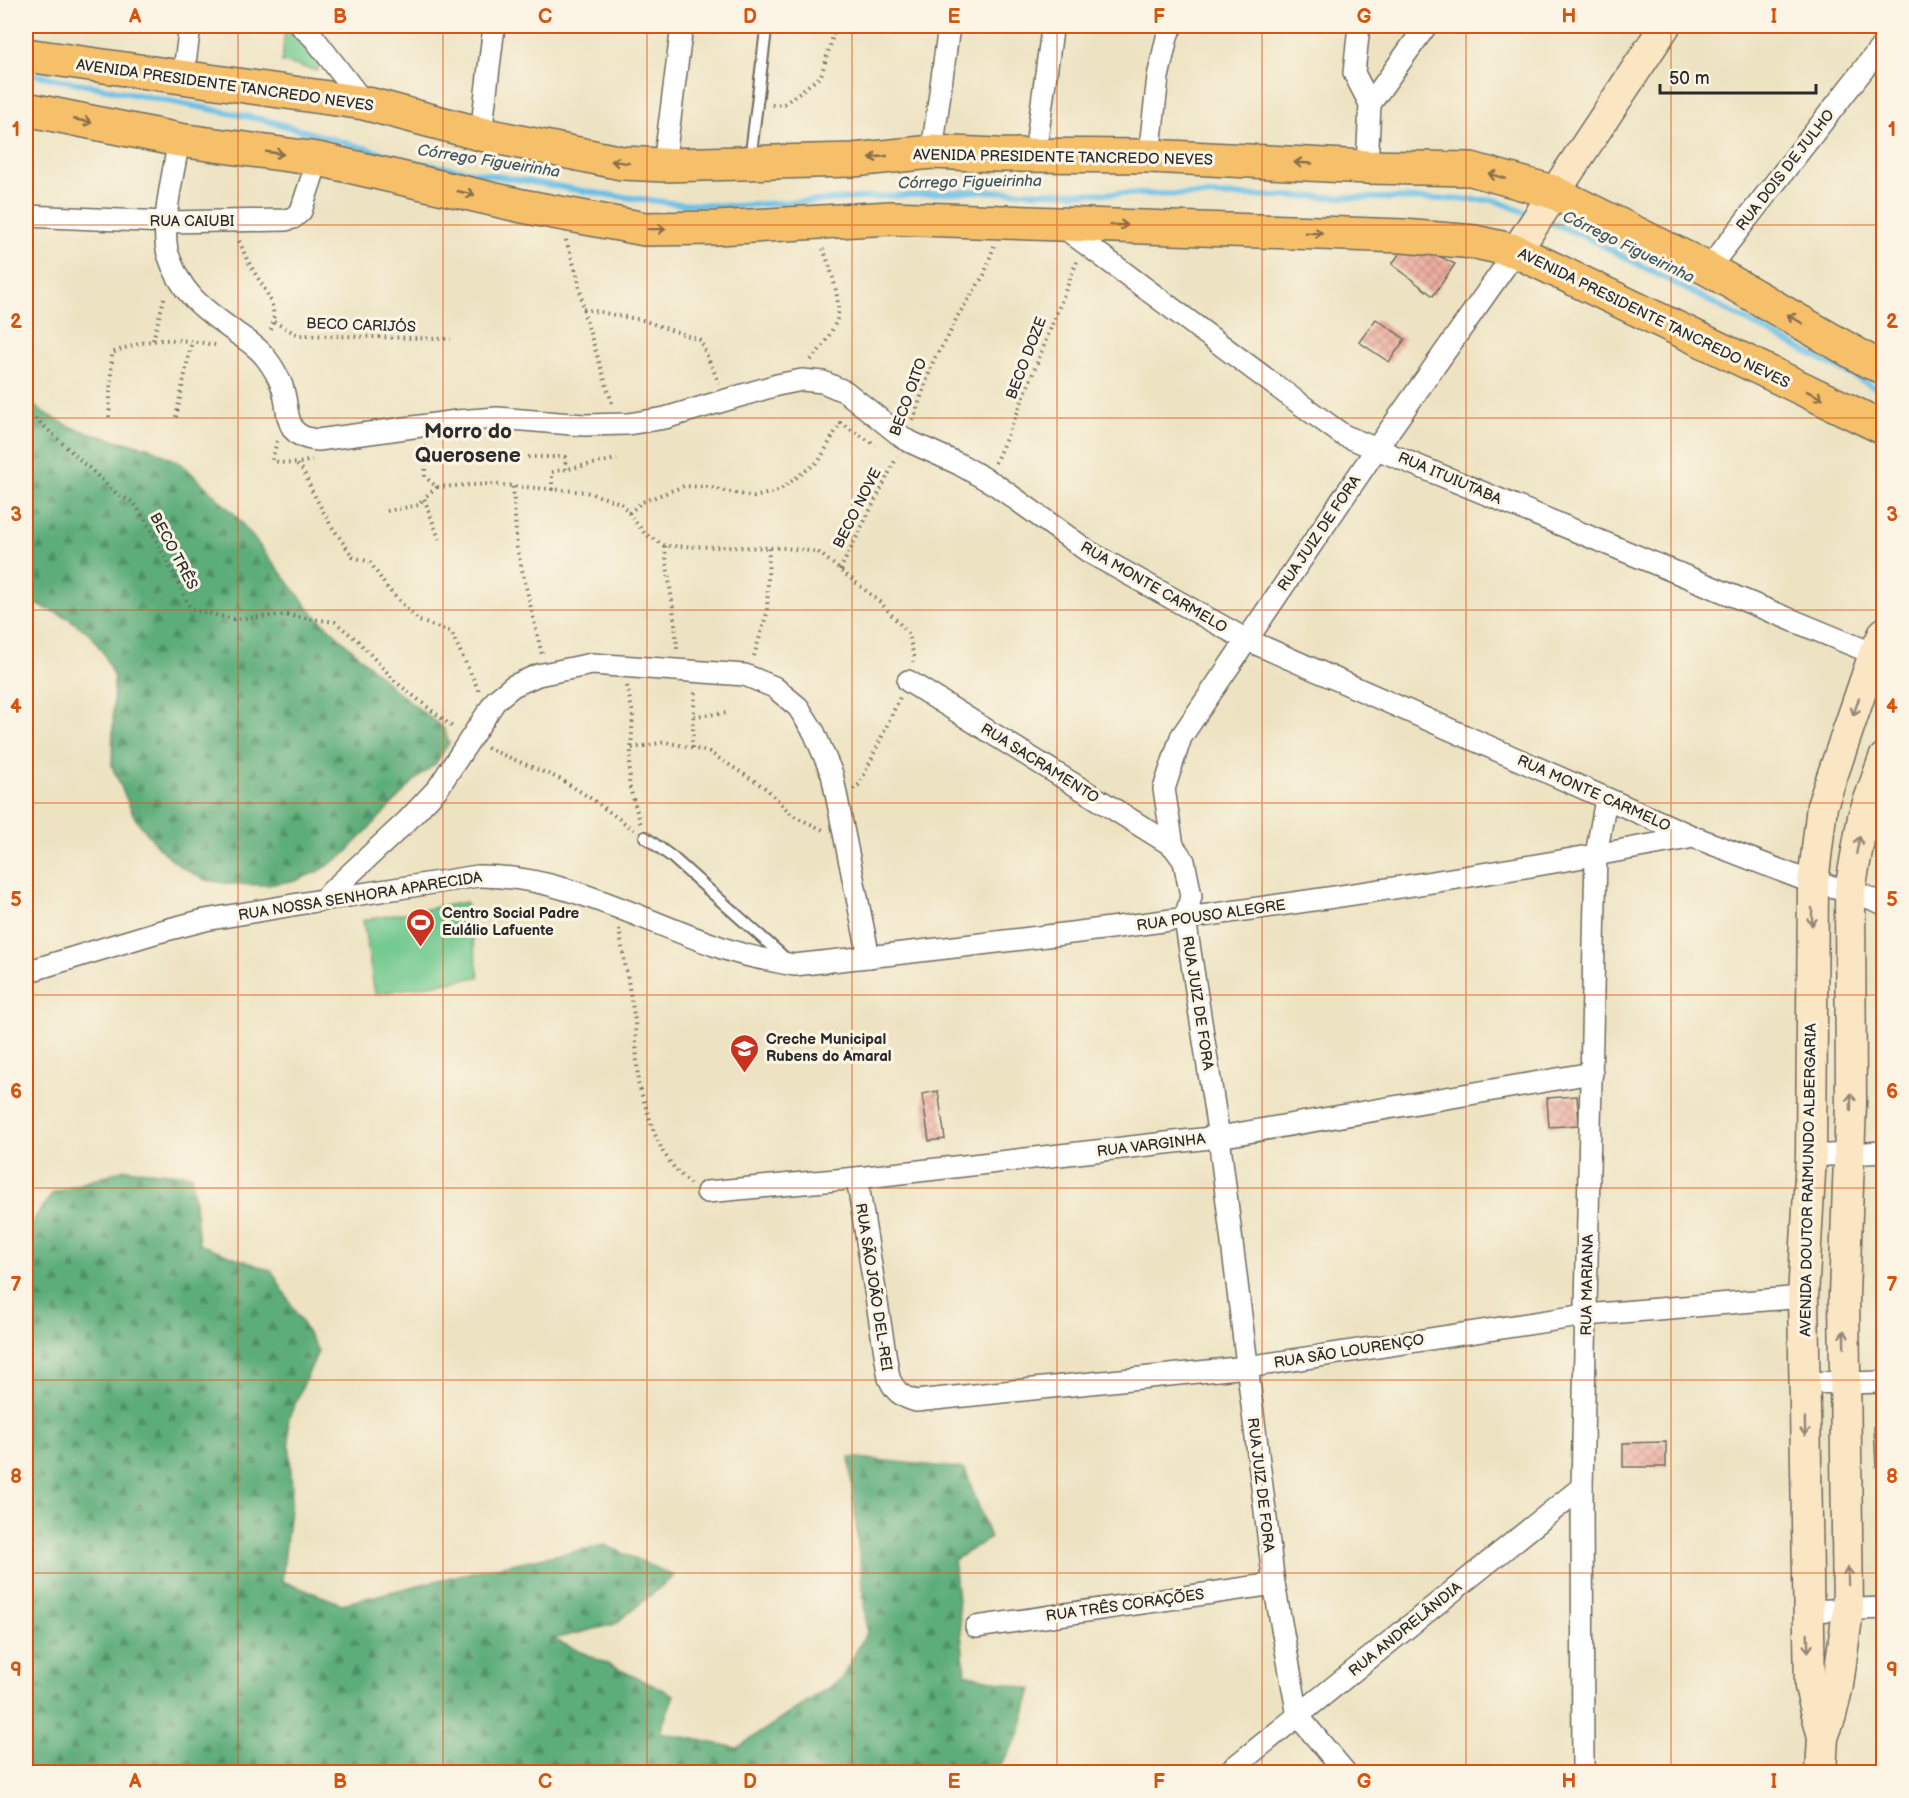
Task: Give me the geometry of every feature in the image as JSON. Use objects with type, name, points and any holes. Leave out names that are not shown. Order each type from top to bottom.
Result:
[{"type":"main road","name":"AVENIDA PRESIDENTE TANCREDO NEVES","points":[[26,55],[364,103],[481,134],[622,163],[664,165],[853,160],[932,152],[997,155],[1149,156],[1366,167],[1471,169],[1545,205],[1708,269],[1879,358]]},
{"type":"main road","name":"AVENIDA PRESIDENTE TANCREDO NEVES","points":[[26,110],[180,140],[318,159],[522,206],[645,229],[717,228],[891,218],[993,221],[1071,233],[1403,236],[1475,242],[1516,251],[1884,428]]},
{"type":"street","points":[[183,78],[190,26]]},
{"type":"street","points":[[301,26],[314,38],[364,103]]},
{"type":"street","points":[[481,134],[494,26]]},
{"type":"street","points":[[664,165],[682,26]]},
{"type":"street","points":[[932,152],[949,26]]},
{"type":"street","points":[[1149,156],[1158,77],[1168,33],[1172,26]]},
{"type":"street","points":[[1359,26],[1354,73],[1370,104],[1366,167]]},
{"type":"street","points":[[1370,104],[1426,26]]},
{"type":"street","points":[[1516,251],[1665,26]]},
{"type":"street","points":[[1035,154],[1052,30]]},
{"type":"street","name":"RUA DOIS DE JULHO","points":[[1708,269],[1884,43]]},
{"type":"street","points":[[180,140],[166,222],[167,250],[175,274],[191,298],[261,352],[275,371],[282,387],[291,427],[297,435],[306,439],[316,450]]},
{"type":"street","name":"RUA CAIUBI","points":[[26,216],[166,222],[285,220],[298,215],[301,211],[318,159]]},
{"type":"street","name":"RUA ITUIUTABA","points":[[1071,233],[1343,435],[1880,648]]},
{"type":"street","name":"RUA JUIZ DE FORA","points":[[1345,1773],[1298,1716],[1274,1584],[1220,1137],[1185,919],[1191,896],[1184,861],[1173,846],[1164,789],[1181,737],[1245,639],[1516,251]]},
{"type":"street","name":"RUA MONTE CARMELO","points":[[316,450],[457,421],[497,418],[584,425],[618,424],[665,418],[802,380],[823,382],[846,392],[901,449],[996,484],[1089,552],[1245,639],[1694,837],[1813,883],[1850,890],[1884,904]]},
{"type":"street","name":"AVENIDA DOUTOR RAIMUNDO ALBERGARIA","points":[[1823,1737],[1810,1687],[1803,1297],[1811,1156],[1813,883],[1822,806],[1880,648]]},
{"type":"street","points":[[322,900],[407,821],[438,788],[496,700],[513,686],[538,675],[592,664],[748,677],[774,687],[798,707],[814,732],[832,774],[869,957]]},
{"type":"street","name":"RUA SACRAMENTO","points":[[908,681],[1173,846]]},
{"type":"street","name":"AVENIDA DOUTOR RAIMUNDO ALBERGARIA","points":[[1821,1773],[1823,1737],[1838,1685],[1848,1610],[1844,1295],[1851,1104],[1850,890],[1863,817],[1884,758]]},
{"type":"street","name":"RUA MARIANA","points":[[1583,1773],[1582,1486],[1596,855],[1606,799]]},
{"type":"street","name":"RUA POUSO ALEGRE","points":[[726,949],[794,965],[869,957],[1185,919],[1334,898],[1694,837]]},
{"type":"street","name":"RUA NOSSA SENHORA APARECIDA","points":[[26,972],[205,920],[478,876],[504,876],[538,881],[571,890],[726,949]]},
{"type":"street","name":"RUA VARGINHA","points":[[707,1192],[857,1178],[1220,1137],[1592,1073]]},
{"type":"street","points":[[1811,1156],[1884,1152]]},
{"type":"street","name":"RUA SÃO JOÃO DEL-REI","points":[[857,1178],[889,1378],[898,1393]]},
{"type":"street","name":"RUA SÃO LOURENÇO","points":[[898,1393],[916,1401],[1247,1367],[1586,1315],[1803,1297]]},
{"type":"street","points":[[1804,1382],[1884,1382]]},
{"type":"street","name":"RUA ANDRELÂNDIA","points":[[1228,1773],[1582,1486]]},
{"type":"street","name":"RUA TRÊS CORAÇÕES","points":[[976,1627],[1274,1584]]},
{"type":"street","points":[[1808,1611],[1884,1608]]},
{"type":"lane","points":[[750,163],[766,30]]},
{"type":"lane","points":[[645,837],[672,857],[794,965]]},
{"type":"path","points":[[756,107],[784,104],[821,76],[836,26]]},
{"type":"path","points":[[949,26],[1052,30]]},
{"type":"path","points":[[558,212],[618,424]]},
{"type":"path","points":[[109,417],[112,353],[131,345],[153,340],[192,341],[261,352],[274,322],[271,297],[249,263],[238,238],[239,221]]},
{"type":"path","name":"BECO OITO","points":[[887,452],[901,449],[934,360],[957,317],[984,275],[995,243],[993,221]]},
{"type":"path","points":[[794,382],[819,351],[838,318],[835,281],[810,222]]},
{"type":"path","name":"BECO DOZE","points":[[987,480],[1019,409],[1071,233]]},
{"type":"path","points":[[153,340],[166,289],[180,281]]},
{"type":"path","points":[[584,309],[642,320],[700,340],[727,400]]},
{"type":"path","name":"BECO CARIJÓS","points":[[274,322],[298,335],[451,339]]},
{"type":"path","points":[[176,417],[192,341]]},
{"type":"path","name":"BECO TRÊS","points":[[26,411],[116,493],[134,503],[148,524],[191,609],[232,619],[285,615],[335,622],[357,641],[396,682],[469,740],[560,779],[645,837]]},
{"type":"path","name":"BECO OITO","points":[[629,513],[642,502],[684,486],[707,487],[754,497],[778,490],[819,461],[840,423],[878,446]]},
{"type":"path","points":[[420,439],[426,446],[425,477],[437,487]]},
{"type":"path","name":"BECO NOVE","points":[[840,570],[901,449]]},
{"type":"path","points":[[316,450],[297,465],[303,470],[330,524],[353,556],[370,562],[388,589],[419,621],[451,632],[489,711]]},
{"type":"path","points":[[528,457],[565,457],[566,469]]},
{"type":"path","points":[[552,490],[552,472],[617,459]]},
{"type":"path","points":[[387,511],[418,505],[437,487],[489,484],[586,492],[621,503],[645,534],[665,546],[769,548],[818,552],[880,602],[908,633],[914,656],[908,681],[860,784],[837,798]]},
{"type":"path","points":[[513,487],[517,548],[547,673]]},
{"type":"path","points":[[424,498],[439,539]]},
{"type":"path","points":[[665,546],[676,626],[678,670]]},
{"type":"path","points":[[748,677],[767,613],[769,548]]},
{"type":"path","points":[[624,666],[633,714],[628,785],[645,837]]},
{"type":"path","points":[[692,748],[696,685]]},
{"type":"path","points":[[694,716],[727,713]]},
{"type":"path","points":[[632,748],[666,742],[709,752],[767,789],[792,815],[846,840]]},
{"type":"path","points":[[614,906],[623,944],[635,1021],[638,1083],[643,1102],[654,1132],[669,1160],[695,1189],[707,1192]]},
{"type":"green space","points":[[285,26],[302,35],[318,55],[318,71],[282,62]]},
{"type":"green space","points":[[26,399],[46,414],[69,426],[95,435],[150,448],[182,464],[236,516],[311,611],[393,688],[444,729],[449,743],[436,763],[414,781],[345,854],[321,870],[297,880],[267,885],[232,884],[205,880],[181,867],[159,848],[135,818],[112,766],[114,678],[104,654],[89,633],[66,617],[26,600]]},
{"type":"green space","name":"Centro Social Padre Eulálio Lafuente","points":[[466,902],[479,977],[375,994],[363,920]]},
{"type":"green space","points":[[125,1169],[192,1175],[199,1244],[272,1271],[318,1351],[288,1420],[292,1490],[282,1581],[342,1604],[476,1571],[605,1545],[674,1576],[615,1624],[553,1639],[674,1695],[660,1732],[737,1748],[840,1680],[867,1632],[849,1457],[965,1469],[990,1538],[954,1560],[965,1674],[1032,1689],[1019,1735],[997,1772],[26,1772],[26,1230],[53,1193]]},
{"type":"building","points":[[1406,244],[1418,246],[1455,264],[1433,296],[1392,264]]},
{"type":"building","points":[[1376,319],[1405,339],[1389,362],[1359,342]]},
{"type":"building","points":[[938,1091],[945,1139],[929,1141],[922,1094]]},
{"type":"building","points":[[1577,1096],[1579,1125],[1549,1127],[1547,1098]]},
{"type":"building","points":[[1884,1425],[1884,1467],[1876,1467],[1874,1426]]},
{"type":"building","points":[[1666,1442],[1666,1467],[1623,1467],[1623,1443]]},
{"type":"waterway","name":"Córrego Figueirinha","points":[[26,73],[265,120],[412,162],[608,195],[681,204],[733,206],[972,191],[1494,200],[1529,214]]},
{"type":"waterway","name":"Córrego Figueirinha","points":[[1547,221],[1586,237],[1884,392]]},
{"type":"place","name":"Centro Social Padre Eulálio Lafuente","points":[[421,948]]},
{"type":"place","name":"Creche Municipal Rubens do Amaral","points":[[745,1074]]},
{"type":"district","name":"Morro do Querosene","points":[[468,443]]}]
